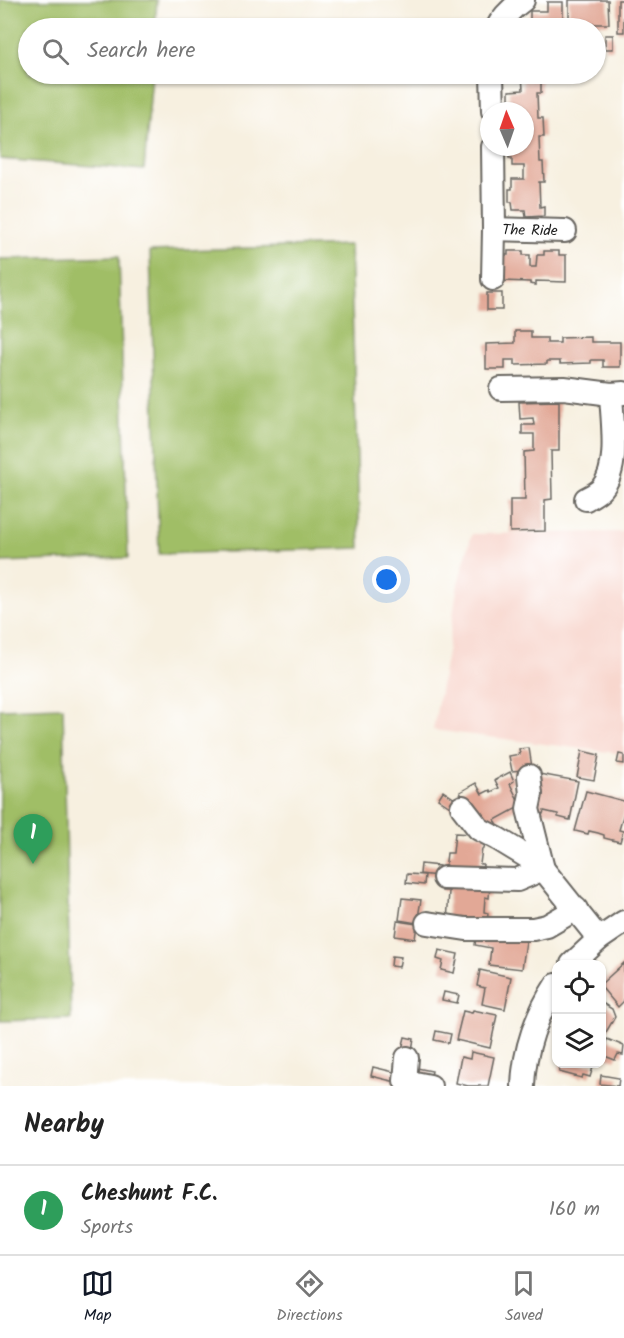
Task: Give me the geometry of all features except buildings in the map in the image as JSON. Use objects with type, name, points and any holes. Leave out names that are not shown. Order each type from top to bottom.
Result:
[{"type":"street","points":[[502,18],[523,0]]},
{"type":"street","points":[[492,84],[492,102]]},
{"type":"street","name":"The Ride","points":[[493,156],[493,279]]},
{"type":"street","name":"The Ride","points":[[494,229],[565,231]]},
{"type":"street","points":[[501,389],[564,388],[617,394],[614,452],[608,480],[601,489],[586,499]]},
{"type":"street","points":[[529,776],[530,822],[543,869]]},
{"type":"street","points":[[462,807],[479,829],[526,856],[543,869],[599,939]]},
{"type":"street","points":[[444,878],[517,880],[543,869]]},
{"type":"street","points":[[427,923],[466,928],[533,929],[547,926],[576,909]]},
{"type":"street","points":[[576,960],[599,939],[624,922]]},
{"type":"street","points":[[522,1086],[529,1045],[535,1026],[552,993]]},
{"type":"street","points":[[407,1058],[405,1081],[430,1086]]},
{"type":"shaded area","points":[[624,532],[624,754],[433,730],[458,584],[472,534]]},
{"type":"green space","points":[[0,0],[157,0],[156,18],[18,18],[18,84],[151,84],[144,170],[0,159]]},
{"type":"green space","points":[[350,245],[360,548],[159,554],[150,251]]},
{"type":"green space","points":[[119,256],[128,558],[0,562],[0,259]]},
{"type":"green space","points":[[63,707],[71,1019],[0,1021],[0,709]]},
{"type":"place","name":"Cheshunt F.C.","points":[[33,864]]}]
